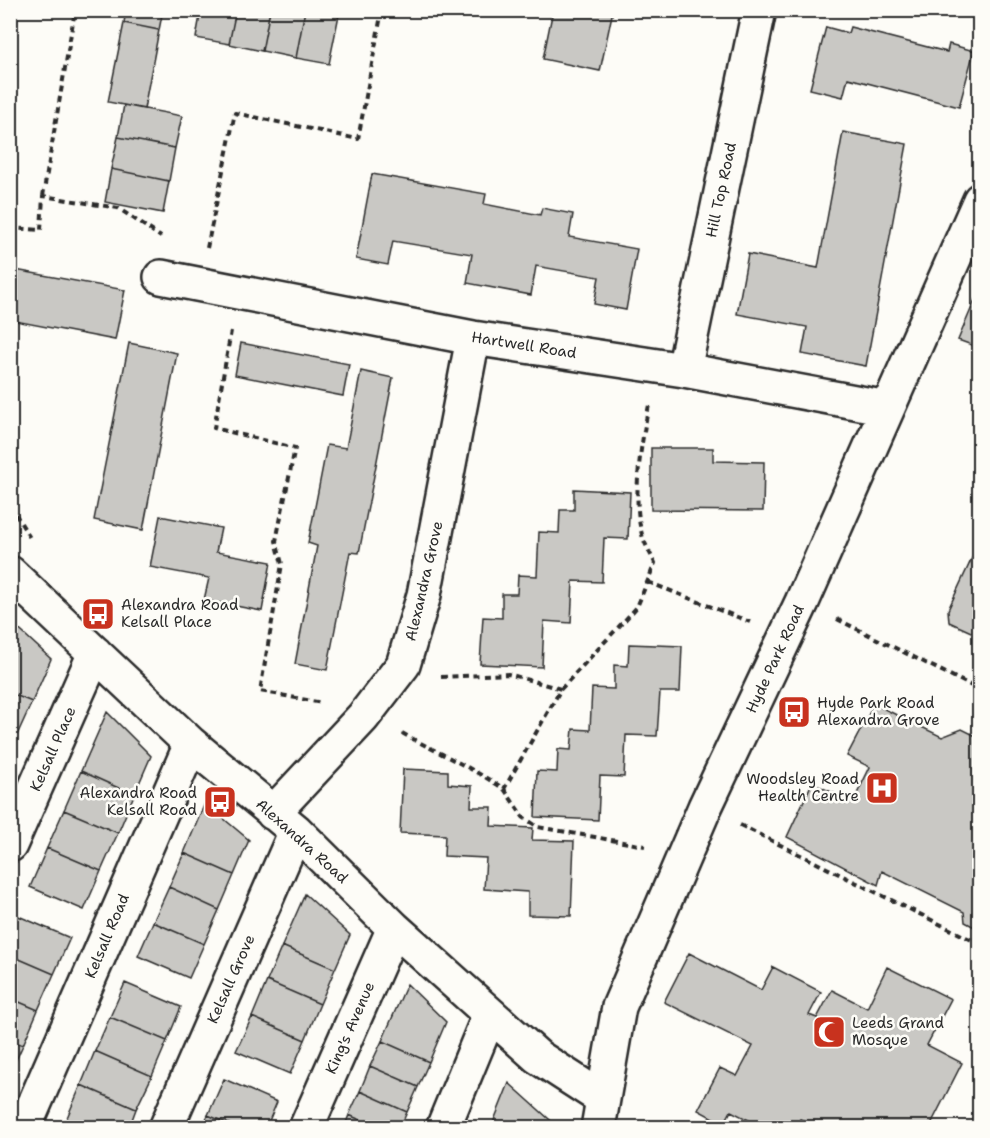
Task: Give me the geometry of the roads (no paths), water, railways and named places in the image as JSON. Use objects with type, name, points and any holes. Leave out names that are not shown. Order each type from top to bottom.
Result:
[{"type":"street","name":"Hill Top Road","points":[[670,368],[759,10]]},
{"type":"street","name":"Hyde Park Road","points":[[601,1113],[619,1007],[705,807],[802,602],[980,200]]},
{"type":"street","name":"Hartwell Road","points":[[161,277],[473,338],[670,368],[887,408]]},
{"type":"street","name":"Alexandra Grove","points":[[284,822],[403,665],[424,595],[473,338]]},
{"type":"street","name":"Alexandra Road","points":[[10,573],[191,744],[284,822],[394,927],[601,1113]]},
{"type":"street","name":"Kelsall Place","points":[[10,845],[95,653]]},
{"type":"street","name":"Kelsall Road","points":[[24,1128],[191,744]]},
{"type":"street","name":"Kelsall Grove","points":[[166,1128],[284,822]]},
{"type":"street","name":"King's Avenue","points":[[306,1128],[394,927]]},
{"type":"street","points":[[443,1128],[490,1014]]},
{"type":"place","name":"Alexandra Road Kelsall Place","points":[[98,614]]},
{"type":"place","name":"Hyde Park Road Alexandra Grove","points":[[794,712]]},
{"type":"place","name":"Woodsley Road Health Centre","points":[[882,788]]},
{"type":"place","name":"Alexandra Road Kelsall Road","points":[[220,802]]},
{"type":"place","name":"Leeds Grand Mosque","points":[[829,1032]]}]
